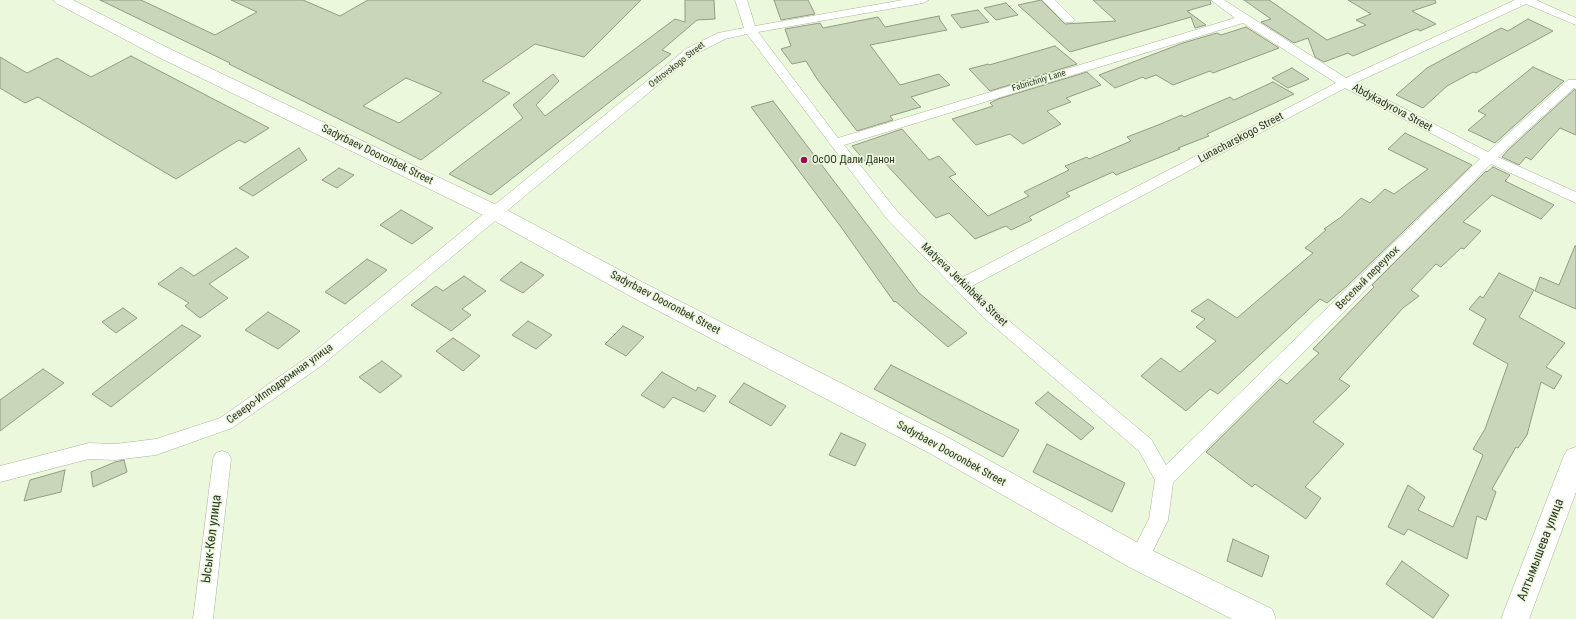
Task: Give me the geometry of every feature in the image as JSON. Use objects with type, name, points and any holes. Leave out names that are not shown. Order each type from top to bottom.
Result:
[{"type":"main road","name":"Sadyrbaev Dooronbek Street","points":[[61,0],[162,52],[496,213],[638,290],[940,446],[1083,528],[1139,558],[1262,619]]},
{"type":"main road","name":"Алтымышева улица","points":[[1515,619],[1576,458]]},
{"type":"street","name":"Matyeva Jerkinbeka Street","points":[[741,0],[750,30],[835,143],[892,215],[962,284],[989,313],[1145,445],[1164,479]]},
{"type":"street","name":"Ostrovskogo Street","points":[[496,213],[690,52],[707,42],[722,36],[750,30],[923,0]]},
{"type":"street","points":[[1048,0],[1069,20]]},
{"type":"street","name":"Abdykadyrova Street","points":[[1217,0],[1244,19],[1345,83],[1488,158],[1576,198]]},
{"type":"street","points":[[1526,0],[1576,22]]},
{"type":"street","name":"Lunacharskogo Street","points":[[962,284],[1345,83],[1526,0]]},
{"type":"street","name":"Fabrichniy Lane","points":[[835,143],[1244,19]]},
{"type":"street","name":"Веселый переулок","points":[[1164,479],[1488,158],[1572,83],[1576,85]]},
{"type":"street","name":"Северо-Ипподромная улица","points":[[0,474],[89,451],[115,452],[156,447],[226,423],[315,361],[496,213]]},
{"type":"street","name":"Ысык-Көл улица","points":[[203,619],[222,459]]},
{"type":"street","points":[[1139,558],[1158,520],[1164,479]]},
{"type":"building","points":[[100,0],[141,0],[215,35],[257,12],[231,0],[303,0],[340,16],[368,0],[641,0],[584,57],[535,44],[482,81],[510,93],[421,160],[229,64],[230,63]],"holes":[[[406,78],[442,93],[399,123],[363,106]]]},
{"type":"building","points":[[685,0],[714,0],[715,19],[697,20],[662,50],[671,54],[491,195],[449,174],[523,118],[513,105],[553,74],[559,81],[536,105],[545,116],[675,19],[685,22]]},
{"type":"building","points":[[774,0],[808,0],[815,14],[781,20]]},
{"type":"building","points":[[1041,0],[1065,24],[1116,21],[1093,0],[1210,0],[1211,4],[1187,11],[1206,25],[1195,28],[1191,17],[1070,52],[1018,5]]},
{"type":"building","points":[[1244,0],[1269,0],[1327,40],[1366,25],[1356,20],[1371,14],[1348,0],[1435,0],[1436,3],[1412,11],[1436,24],[1420,31],[1417,29],[1353,56],[1348,53],[1324,62],[1315,57],[1308,38],[1294,43],[1261,22],[1271,19]]},
{"type":"building","points":[[1006,3],[1018,15],[996,20],[984,8]]},
{"type":"building","points":[[978,10],[989,22],[961,28],[951,15]]},
{"type":"building","points":[[939,16],[947,30],[870,45],[900,85],[939,74],[950,85],[911,97],[921,107],[890,116],[893,120],[857,131],[817,79],[806,61],[792,64],[781,49],[791,46],[785,29],[820,23],[823,28],[878,17],[885,27]]},
{"type":"building","points":[[1528,19],[1553,31],[1476,73],[1473,72],[1447,86],[1423,108],[1396,95],[1427,68],[1501,28],[1508,31]]},
{"type":"building","points":[[1246,27],[1279,48],[1213,73],[1210,71],[1173,85],[1156,75],[1145,79],[1143,77],[1115,88],[1099,75],[1183,43],[1217,33],[1221,35]]},
{"type":"building","points":[[1055,46],[1077,64],[990,91],[969,69],[989,65]]},
{"type":"building","points":[[131,56],[269,128],[245,143],[239,140],[176,179],[38,97],[25,103],[0,88],[0,57],[27,73],[57,58],[91,77]]},
{"type":"building","points":[[1533,67],[1564,81],[1495,143],[1468,130],[1486,115],[1478,111]]},
{"type":"building","points":[[1292,68],[1309,79],[1288,88],[1272,78]]},
{"type":"building","points":[[1087,72],[1101,85],[1066,98],[1071,102],[1047,111],[1061,124],[1023,144],[1010,134],[976,145],[952,119],[993,106],[990,103],[998,99]]},
{"type":"building","points":[[1273,82],[1294,94],[1207,134],[1209,136],[1178,148],[1180,149],[1116,175],[1113,172],[1066,193],[1070,196],[1029,217],[1032,220],[1011,230],[1006,226],[975,239],[949,213],[936,218],[883,161],[869,166],[852,146],[902,129],[929,160],[939,156],[956,174],[949,177],[988,216],[1029,196],[1024,192],[1069,170],[1065,166],[1087,157],[1089,159],[1131,141],[1127,137],[1182,115],[1184,117],[1230,97],[1234,100]]},
{"type":"building","points":[[1574,90],[1576,90],[1576,135],[1560,128],[1531,160],[1526,157],[1519,165],[1502,157],[1508,150]]},
{"type":"building","points":[[773,101],[919,293],[967,333],[948,347],[895,301],[894,302],[841,227],[751,107]]},
{"type":"building","points":[[1405,133],[1472,165],[1347,286],[1327,303],[1320,299],[1218,394],[1210,389],[1186,411],[1141,376],[1161,358],[1180,372],[1216,341],[1196,327],[1205,319],[1191,311],[1208,299],[1237,318],[1313,253],[1305,248],[1326,230],[1324,229],[1341,217],[1361,198],[1370,203],[1385,189],[1394,194],[1428,169],[1388,149]]},
{"type":"building","points":[[299,148],[307,160],[253,196],[239,188]]},
{"type":"building","points":[[1493,167],[1510,175],[1505,181],[1554,205],[1541,219],[1492,195],[1463,222],[1481,231],[1464,249],[1461,248],[1441,267],[1436,264],[1411,290],[1419,296],[1403,308],[1339,379],[1350,386],[1313,422],[1344,444],[1305,487],[1321,498],[1306,519],[1255,484],[1252,487],[1206,452],[1280,379],[1287,384],[1319,353],[1313,349],[1374,287],[1372,285],[1486,171],[1487,172]]},
{"type":"building","points":[[339,168],[354,175],[337,188],[322,180]]},
{"type":"building","points":[[401,210],[433,228],[412,244],[380,225]]},
{"type":"building","points":[[1575,246],[1576,309],[1535,291],[1540,277],[1559,285]]},
{"type":"building","points":[[236,248],[249,257],[209,284],[228,298],[200,318],[185,306],[189,303],[158,284],[181,267],[194,276]]},
{"type":"building","points":[[367,259],[387,270],[345,304],[325,292]]},
{"type":"building","points":[[521,262],[544,275],[523,293],[500,280]]},
{"type":"building","points":[[1499,273],[1534,290],[1519,317],[1565,343],[1546,367],[1562,376],[1554,389],[1541,382],[1527,435],[1518,448],[1516,447],[1492,489],[1496,492],[1486,520],[1477,516],[1467,559],[1408,529],[1404,535],[1388,527],[1408,485],[1425,497],[1418,510],[1453,527],[1483,455],[1473,449],[1485,429],[1508,364],[1473,344],[1486,319],[1469,309],[1480,296],[1483,298]]},
{"type":"building","points":[[464,276],[486,291],[462,309],[471,315],[451,331],[411,305],[436,286],[443,291]]},
{"type":"building","points":[[123,308],[137,318],[116,333],[102,322]]},
{"type":"building","points":[[268,312],[300,331],[278,349],[245,330]]},
{"type":"building","points":[[528,321],[552,335],[536,349],[512,335]]},
{"type":"building","points":[[182,325],[201,336],[111,407],[92,394]]},
{"type":"building","points":[[623,326],[644,337],[626,356],[605,344]]},
{"type":"building","points":[[453,338],[480,356],[463,371],[436,351]]},
{"type":"building","points":[[382,361],[402,376],[380,393],[359,377]]},
{"type":"building","points":[[891,365],[1019,430],[1003,457],[874,389]]},
{"type":"building","points":[[43,369],[64,383],[0,431],[0,400]]},
{"type":"building","points":[[662,372],[696,391],[698,387],[716,396],[704,412],[673,397],[664,408],[641,395]]},
{"type":"building","points":[[744,383],[786,406],[771,426],[729,402]]},
{"type":"building","points":[[1048,392],[1094,428],[1081,440],[1035,403]]},
{"type":"building","points":[[841,433],[866,444],[855,466],[829,455]]},
{"type":"building","points":[[1047,444],[1125,483],[1112,512],[1033,472]]},
{"type":"building","points":[[124,460],[127,472],[93,487],[91,472]]},
{"type":"building","points":[[65,470],[61,492],[24,501],[30,480]]},
{"type":"building","points":[[1233,539],[1269,556],[1262,577],[1227,561]]},
{"type":"building","points":[[1402,561],[1449,595],[1433,618],[1386,584]]},
{"type":"place","name":"ОсОО Дали Данон","points":[[804,160]]}]
